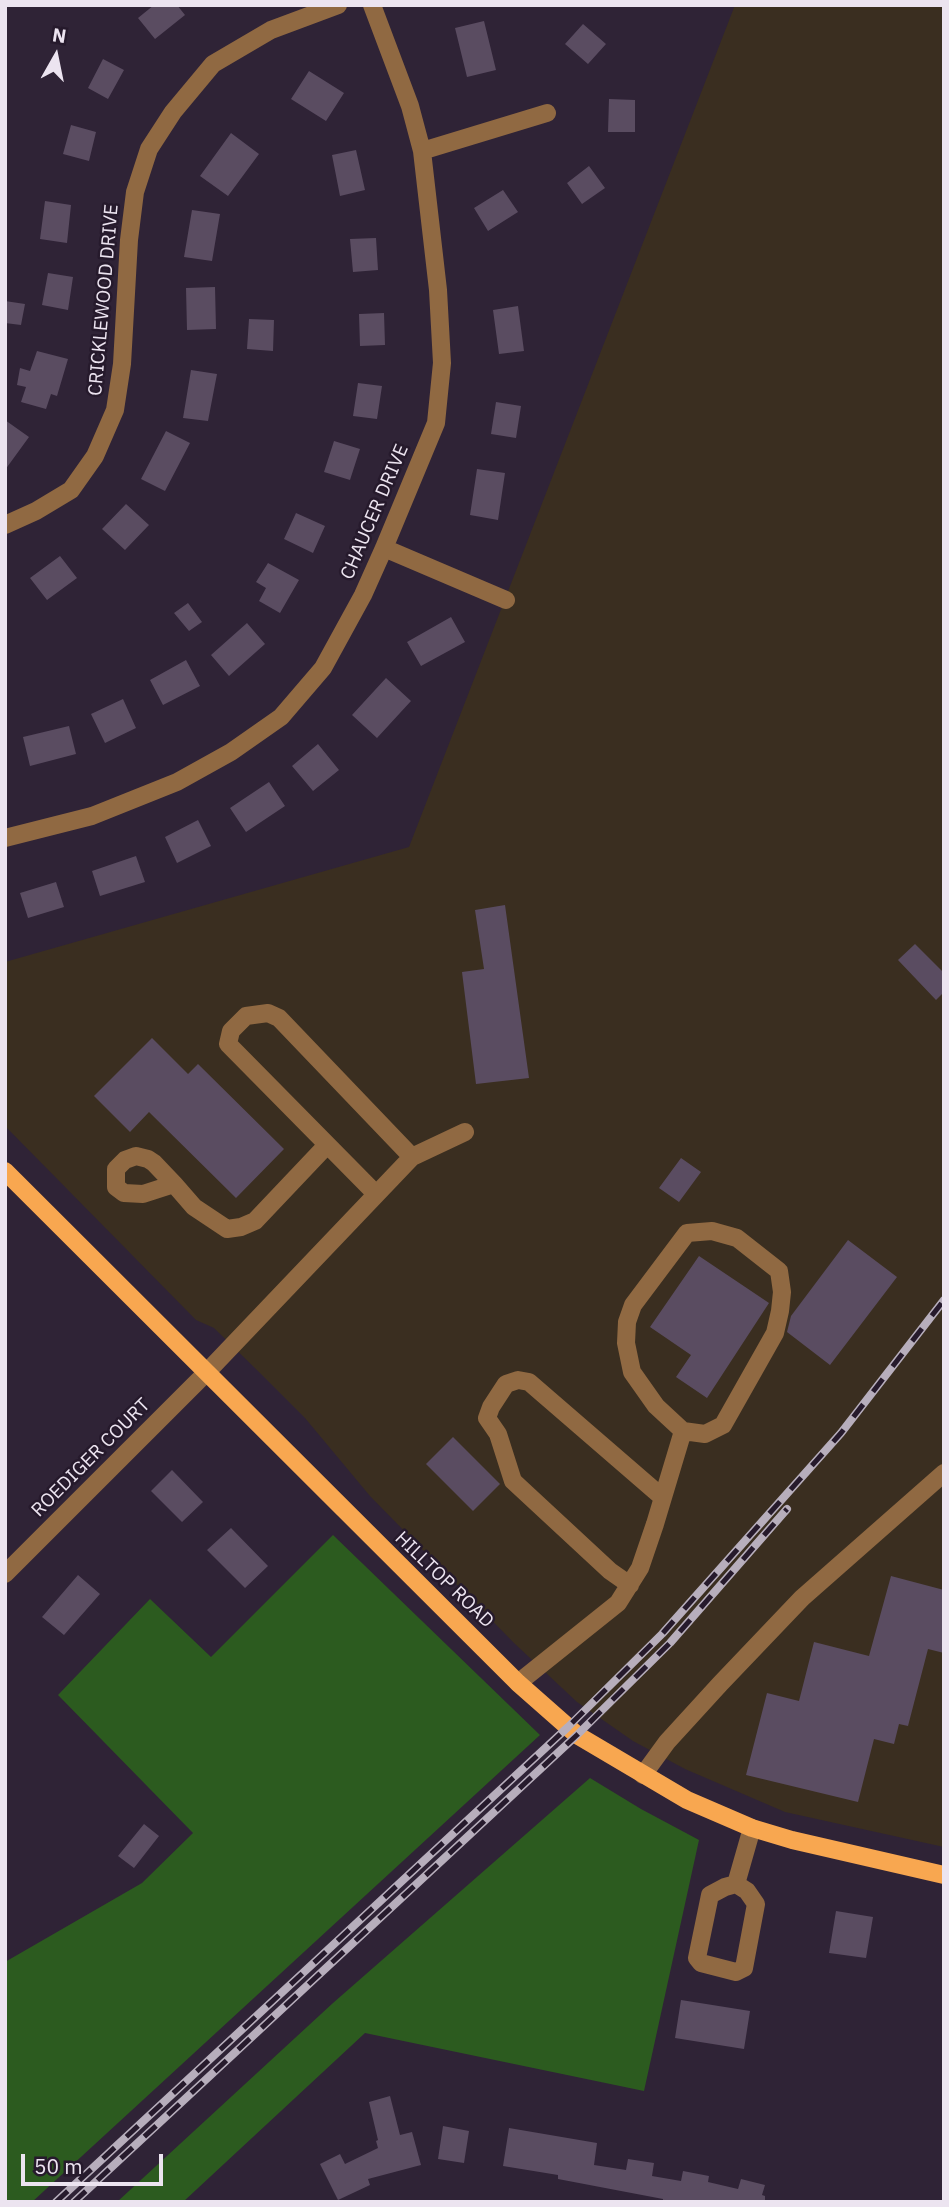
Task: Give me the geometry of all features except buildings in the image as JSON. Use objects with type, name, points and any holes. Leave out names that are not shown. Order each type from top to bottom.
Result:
[{"type":"main road","name":"HILLTOP ROAD","points":[[5,1171],[518,1683],[577,1735],[687,1800],[752,1828],[792,1840],[944,1875]]},
{"type":"street","name":"CRICKLEWOOD DRIVE","points":[[5,525],[36,511],[71,490],[95,456],[115,410],[122,364],[129,240],[135,192],[149,149],[173,112],[213,64],[271,30],[338,5]]},
{"type":"street","name":"CHAUCER DRIVE","points":[[5,838],[92,816],[177,782],[231,752],[281,717],[324,668],[363,595],[384,548],[436,423],[442,363],[438,290],[422,151],[410,106],[372,5]]},
{"type":"street","points":[[422,151],[547,113]]},
{"type":"street","points":[[384,548],[506,600]]},
{"type":"street","points":[[376,1195],[228,1044],[230,1031],[246,1016],[268,1013],[279,1018],[412,1157],[465,1132]]},
{"type":"street","points":[[174,1184],[194,1207],[227,1229],[242,1227],[256,1221],[327,1144]]},
{"type":"street","name":"ROEDIGER COURT","points":[[5,1574],[207,1372],[412,1157]]},
{"type":"street","points":[[712,1231],[737,1238],[779,1271],[782,1292],[780,1311],[775,1333],[723,1425],[705,1434],[682,1431],[656,1406],[632,1372],[626,1343],[627,1322],[633,1305],[687,1233],[712,1231]]},
{"type":"street","points":[[630,1585],[610,1571],[513,1481],[498,1434],[487,1418],[491,1407],[506,1384],[518,1380],[529,1382],[662,1497]]},
{"type":"street","points":[[518,1683],[618,1603],[630,1585],[643,1557],[682,1431]]},
{"type":"street","points":[[643,1775],[667,1742],[802,1598],[944,1473]]},
{"type":"street","points":[[736,1884],[752,1828]]},
{"type":"street","points":[[736,1884],[747,1891],[756,1904],[744,1968],[736,1972],[701,1963],[697,1958],[710,1895],[736,1884]]},
{"type":"shaded area","points":[[735,5],[944,5],[944,1847],[785,1812],[685,1769],[633,1741],[577,1702],[514,1643],[370,1496],[305,1418],[214,1328],[196,1320],[5,1126],[5,962],[409,847]]},
{"type":"green space","points":[[333,1535],[540,1735],[32,2202],[5,2202],[5,1962],[142,1883],[193,1833],[58,1695],[150,1599],[211,1657]]},
{"type":"green space","points":[[590,1778],[699,1840],[644,2091],[365,2033],[183,2202],[117,2202],[333,2003]]},
{"type":"railway","points":[[56,2202],[568,1727],[662,1634],[841,1433],[944,1300]]},
{"type":"railway","points":[[74,2202],[577,1735],[670,1643],[787,1509]]}]
